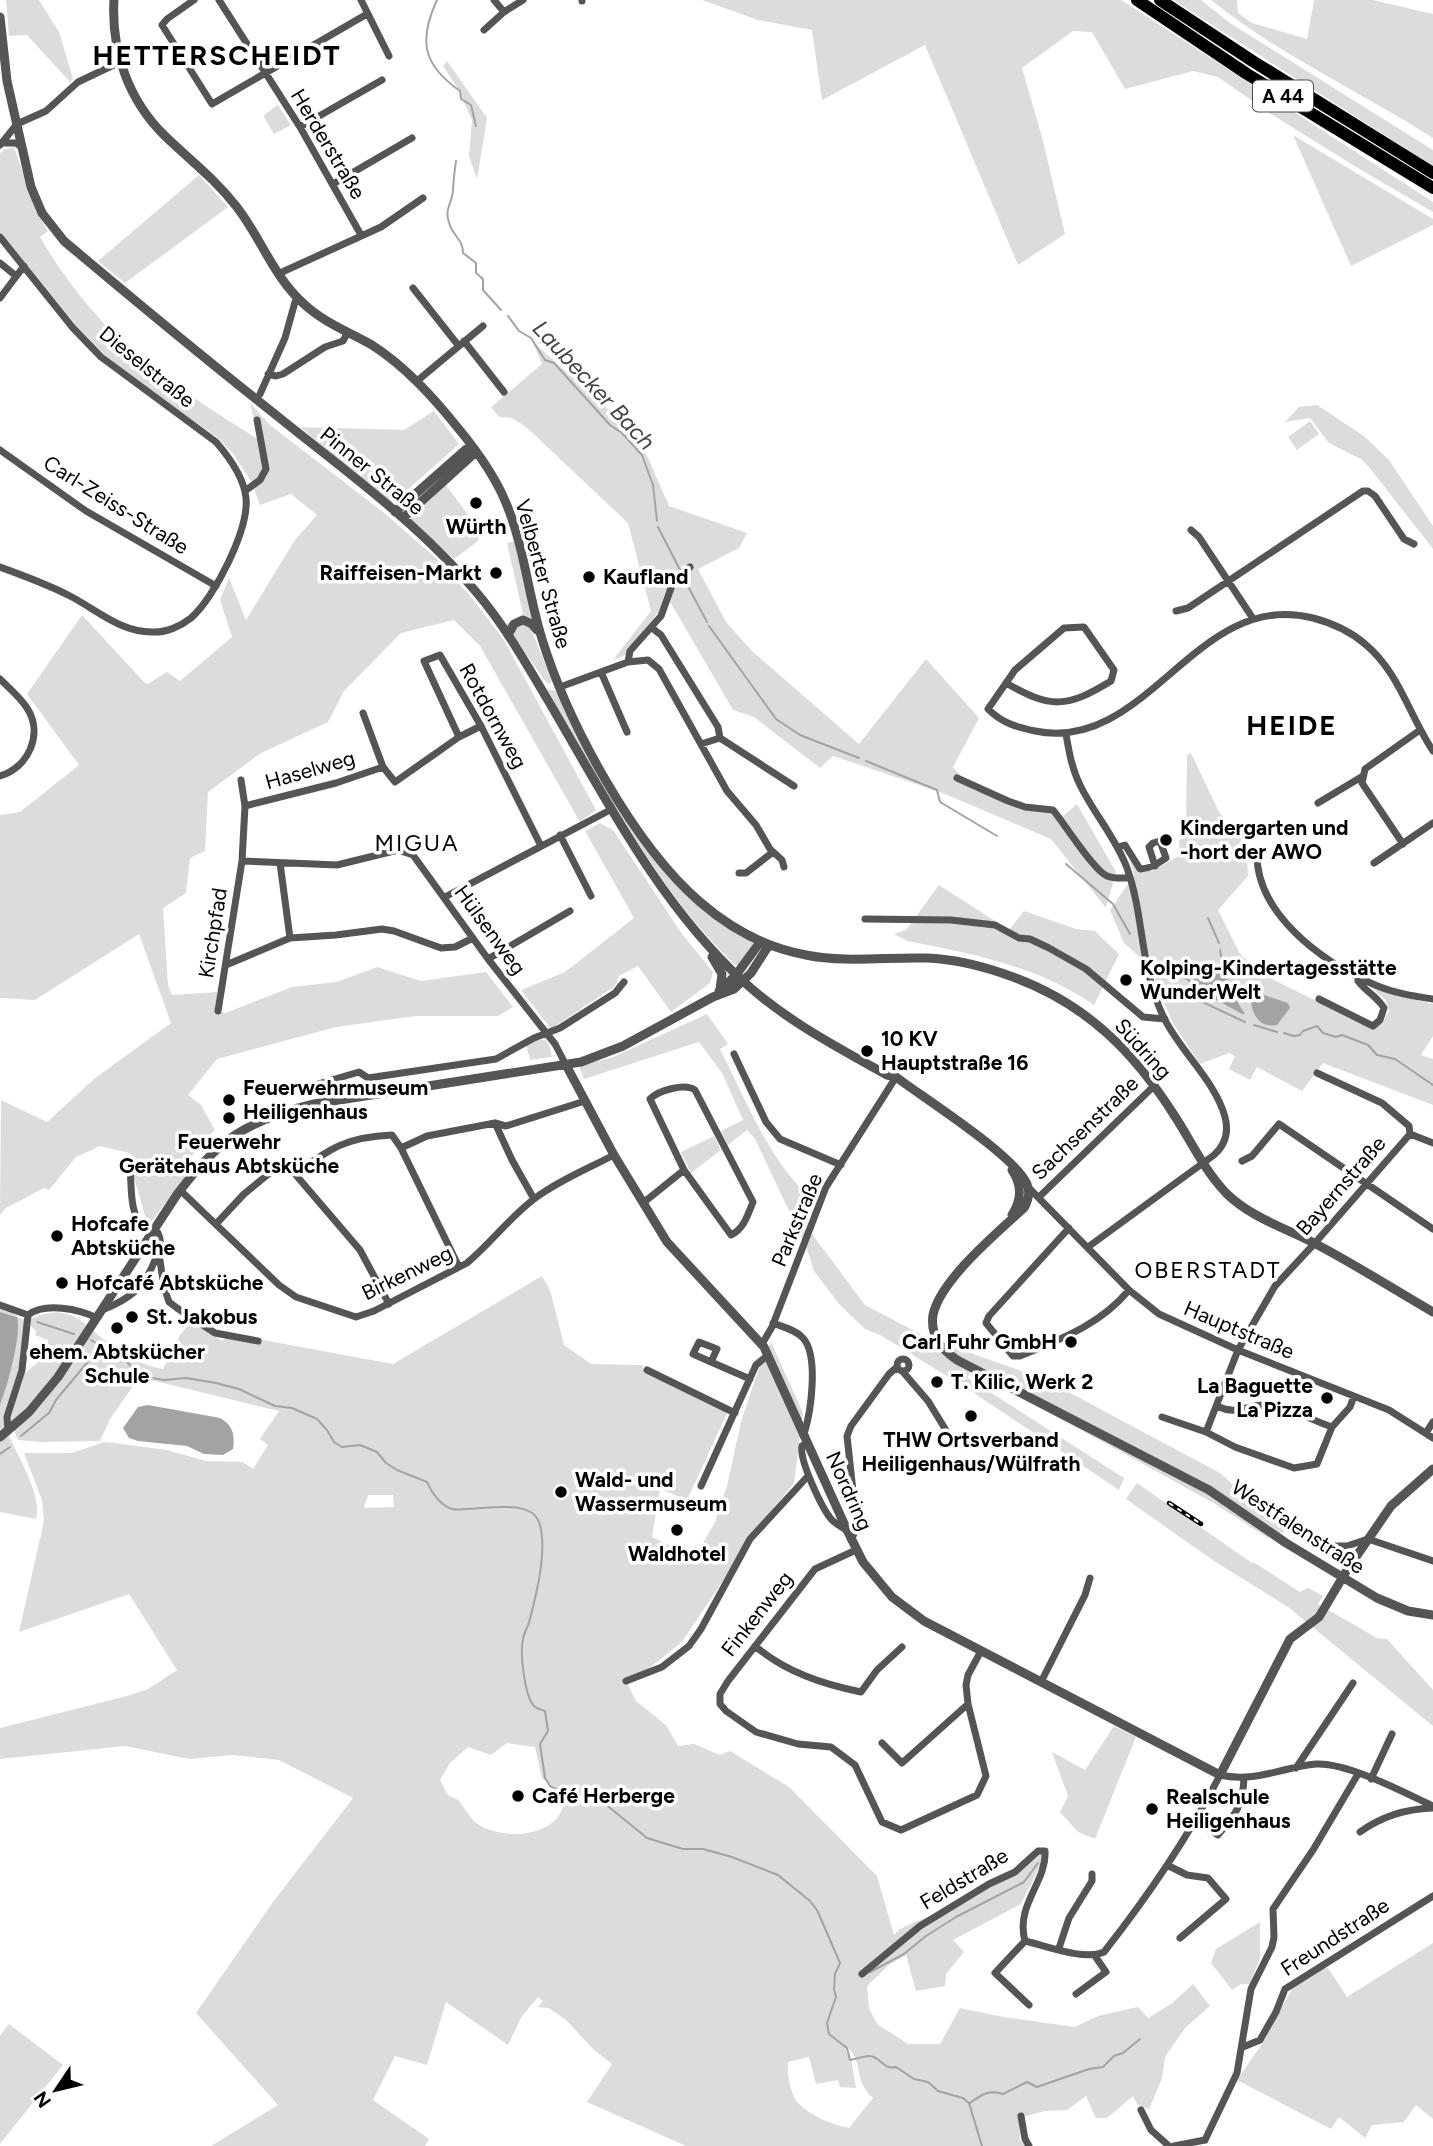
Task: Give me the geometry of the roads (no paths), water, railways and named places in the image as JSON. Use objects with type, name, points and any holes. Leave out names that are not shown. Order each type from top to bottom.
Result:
[{"type":"highway","name":"A 44","points":[[1136,0],[1247,74],[1433,188]]},
{"type":"highway","name":"A 44","points":[[1160,0],[1433,173]]},
{"type":"street","name":"Velberter Straße","points":[[114,0],[113,28],[120,62],[149,118],[221,188],[253,229],[298,299],[318,316],[394,361],[417,381],[474,449],[508,508],[541,635],[559,687],[588,747],[668,869],[699,902],[738,929],[765,943]]},
{"type":"street","points":[[194,0],[162,25],[212,104],[367,14]]},
{"type":"street","name":"Herderstraße","points":[[219,0],[300,128],[361,235]]},
{"type":"street","points":[[361,0],[389,56]]},
{"type":"street","points":[[494,0],[504,12]]},
{"type":"street","points":[[484,30],[523,0]]},
{"type":"street","name":"Pinner Straße","points":[[0,17],[7,80],[22,147],[35,199],[51,226],[64,241],[442,553],[478,593],[508,635],[612,809],[666,891],[703,939],[740,978]]},
{"type":"street","points":[[1,144],[17,124],[46,111],[78,82],[120,62]]},
{"type":"street","points":[[300,128],[382,80]]},
{"type":"street","points":[[333,184],[412,138]]},
{"type":"street","points":[[1,144],[16,143],[22,147]]},
{"type":"street","points":[[280,273],[380,227],[423,198]]},
{"type":"street","name":"Dieselstraße","points":[[0,237],[73,328],[101,357],[216,442],[228,456],[245,491],[245,516],[241,534],[216,586],[189,620],[172,629],[154,633],[130,630],[70,596],[0,567]]},
{"type":"street","points":[[0,263],[16,276]]},
{"type":"street","points":[[0,298],[24,266]]},
{"type":"street","points":[[413,288],[504,392]]},
{"type":"street","points":[[260,394],[285,338],[298,299]]},
{"type":"street","points":[[417,381],[483,326]]},
{"type":"street","points":[[268,374],[283,374],[325,347],[343,341],[348,332]]},
{"type":"street","points":[[245,491],[260,480],[266,469],[257,420]]},
{"type":"street","points":[[399,515],[474,449]]},
{"type":"street","name":"Carl-Zeiss-Straße","points":[[0,450],[86,511],[216,586]]},
{"type":"street","points":[[1176,611],[1188,608],[1363,491],[1375,496],[1404,539],[1414,544]]},
{"type":"street","points":[[1191,530],[1199,537],[1230,581],[1252,618]]},
{"type":"street","points":[[628,662],[630,651],[664,612],[683,571]]},
{"type":"street","points":[[1006,682],[1030,696],[1044,701],[1061,702],[1075,700],[1111,681],[1114,670],[1084,627],[1064,628],[1015,670],[1006,682],[988,709],[998,719],[1013,727],[1041,733],[1066,734],[1123,712],[1209,643],[1252,618],[1303,615],[1327,621],[1355,636],[1385,664],[1398,683],[1433,751]]},
{"type":"street","points":[[508,635],[514,624],[523,620],[532,624],[541,635]]},
{"type":"street","points":[[652,628],[661,635],[712,716],[718,727],[719,738]]},
{"type":"street","name":"Rotdornweg","points":[[459,737],[424,661],[440,655],[481,726],[541,846]]},
{"type":"street","points":[[540,687],[559,687],[642,659],[654,664],[727,791],[756,825],[773,852],[782,860],[784,867]]},
{"type":"street","points":[[601,673],[627,732]]},
{"type":"street","points":[[0,679],[27,708],[34,729],[29,755],[13,770],[0,776]]},
{"type":"street","points":[[363,713],[383,767],[394,782],[459,737],[481,726]]},
{"type":"street","points":[[1404,844],[1362,783],[1365,769],[1420,730]]},
{"type":"street","points":[[1066,734],[1072,768],[1118,847],[1130,878],[1147,972],[1165,1019],[1212,1090],[1225,1117],[1226,1135],[1222,1147],[1203,1163],[1088,1247]]},
{"type":"street","points":[[701,744],[719,738]]},
{"type":"street","points":[[719,738],[794,786]]},
{"type":"street","name":"Haselweg","points":[[246,806],[337,783],[383,767]]},
{"type":"street","points":[[1318,803],[1363,776]]},
{"type":"street","points":[[957,778],[984,792],[1017,804],[1053,810],[1073,839],[1103,873],[1111,877],[1130,878]]},
{"type":"street","name":"Haselweg","points":[[241,780],[246,806],[242,860]]},
{"type":"street","points":[[445,897],[612,809]]},
{"type":"street","points":[[1374,863],[1433,823]]},
{"type":"street","points":[[560,835],[591,896]]},
{"type":"street","points":[[1118,847],[1125,845],[1140,869],[1151,869],[1155,866]]},
{"type":"street","name":"Hülsenweg","points":[[242,860],[337,865],[398,850],[413,855],[488,959],[547,1034],[566,1065]]},
{"type":"street","points":[[1254,850],[1259,881],[1287,925],[1311,947],[1358,977],[1397,993],[1433,999]]},
{"type":"street","points":[[739,873],[746,873],[773,852]]},
{"type":"street","name":"Kirchpfad","points":[[218,1011],[242,860]]},
{"type":"street","points":[[280,863],[290,938]]},
{"type":"street","points":[[666,891],[679,918],[720,968],[720,989]]},
{"type":"street","points":[[488,959],[570,911]]},
{"type":"street","points":[[864,919],[951,920],[995,926],[1019,938],[1030,939],[1086,969],[1143,1017],[1165,1019]]},
{"type":"street","points":[[226,965],[290,938],[336,936],[382,929],[441,948],[455,947],[473,938]]},
{"type":"street","points":[[4,1434],[43,1397],[180,1190],[202,1164],[251,1124],[273,1115],[345,1099],[566,1065],[623,1046],[713,997],[740,978],[765,943]]},
{"type":"street","name":"Südring","points":[[765,943],[810,956],[831,958],[944,960],[1017,978],[1053,995],[1101,1027],[1136,1061],[1155,1085],[1203,1163],[1227,1194],[1259,1217],[1315,1244],[1433,1312]]},
{"type":"street","points":[[1319,999],[1373,1026],[1380,1020],[1384,1009],[1377,997],[1360,985],[1358,977]]},
{"type":"street","points":[[713,997],[720,989],[740,978]]},
{"type":"street","name":"Hauptstraße","points":[[740,978],[789,1018],[869,1065],[895,1077],[972,1132],[1021,1174],[1028,1187]]},
{"type":"street","points":[[301,1089],[359,1072],[368,1079],[496,1059],[560,1028],[615,993],[624,982]]},
{"type":"street","points":[[734,1054],[766,1122],[780,1139],[841,1165]]},
{"type":"street","name":"Nordring","points":[[566,1065],[614,1155],[681,1259],[762,1345],[854,1545],[880,1584],[909,1611],[1220,1775],[1244,1778],[1329,1764],[1371,1779],[1433,1807]]},
{"type":"street","points":[[1317,1073],[1382,1103],[1409,1126],[1410,1134]]},
{"type":"street","name":"Parkstraße","points":[[762,1345],[826,1187],[895,1077]]},
{"type":"street","name":"Sachsenstraße","points":[[1039,1197],[1155,1085]]},
{"type":"street","points":[[691,1087],[701,1101],[753,1202],[746,1220],[737,1232],[732,1235],[684,1170],[650,1099],[654,1094],[691,1087]]},
{"type":"street","points":[[295,1174],[344,1142],[397,1141],[495,1123],[506,1126],[585,1101]]},
{"type":"street","points":[[495,1123],[534,1199]]},
{"type":"street","points":[[1242,1161],[1252,1156],[1279,1124],[1433,1229]]},
{"type":"street","name":"Bayernstraße","points":[[1206,1432],[1238,1350],[1275,1286],[1410,1134],[1433,1143]]},
{"type":"street","points":[[397,1141],[459,1267]]},
{"type":"street","name":"Birkenweg","points":[[180,1190],[279,1285],[296,1297],[356,1317],[389,1304],[459,1267],[481,1252],[509,1221],[534,1199],[614,1155]]},
{"type":"street","name":"Hauptstraße","points":[[1005,1159],[1016,1176],[1146,1305],[1168,1319],[1238,1350],[1389,1410],[1430,1435]]},
{"type":"street","points":[[215,1224],[244,1194],[282,1163],[295,1174],[360,1250],[389,1304]]},
{"type":"street","points":[[130,1170],[134,1210],[138,1220],[160,1236],[158,1253],[169,1302],[215,1333],[258,1340]]},
{"type":"street","points":[[643,1203],[684,1170]]},
{"type":"street","points":[[1006,1225],[1017,1207],[1020,1194],[1016,1176]]},
{"type":"street","points":[[1006,1225],[1024,1208],[1029,1197],[1028,1187]]},
{"type":"street","name":"Westfalenstraße","points":[[1006,1225],[948,1284],[937,1303],[933,1315],[934,1331],[943,1348],[957,1360],[1209,1490],[1273,1535],[1387,1604],[1433,1615]]},
{"type":"street","points":[[1069,1228],[1000,1303],[986,1323],[1006,1350],[1013,1356],[1020,1356],[1077,1332],[1109,1311],[1129,1290]]},
{"type":"street","points":[[0,1305],[28,1315],[41,1308],[100,1314],[141,1287],[158,1253]]},
{"type":"street","points":[[4,1434],[22,1370],[28,1315]]},
{"type":"street","points":[[773,1323],[798,1333],[809,1349],[812,1372],[809,1416],[806,1439],[801,1451],[808,1476],[830,1517],[847,1531]]},
{"type":"street","points":[[701,1486],[756,1365],[768,1355]]},
{"type":"street","points":[[711,1362],[750,1380]]},
{"type":"street","points":[[854,1545],[857,1528],[849,1431],[889,1374],[900,1369],[920,1390],[958,1446]]},
{"type":"street","points":[[647,1370],[735,1412]]},
{"type":"street","points":[[1162,1418],[1206,1432],[1235,1447],[1294,1468],[1317,1464],[1332,1427],[1350,1407],[1354,1396]]},
{"type":"street","points":[[1217,1406],[1236,1412],[1265,1405],[1301,1413],[1332,1427]]},
{"type":"street","points":[[1430,1435],[1433,1422]]},
{"type":"street","points":[[1029,2005],[995,1973],[1025,1941],[1094,1956],[1104,1952],[1167,1866],[1196,1820],[1287,1643],[1319,1617],[1391,1506],[1433,1469]]},
{"type":"street","points":[[626,1681],[662,1667],[689,1646],[750,1539],[808,1476]]},
{"type":"street","points":[[1310,1542],[1326,1546],[1347,1546],[1368,1539],[1433,1561]]},
{"type":"street","name":"Finkenweg","points":[[854,1545],[815,1569],[720,1694],[720,1704],[756,1732],[777,1739],[831,1747],[855,1765],[882,1822],[901,1830],[977,1795],[986,1776],[968,1704]]},
{"type":"street","points":[[1041,1682],[1086,1595],[1090,1578]]},
{"type":"street","points":[[755,1646],[784,1668],[862,1692],[877,1670],[902,1647]]},
{"type":"street","points":[[882,1744],[902,1763],[968,1704],[968,1675],[981,1651]]},
{"type":"street","points":[[1296,1768],[1353,1683]]},
{"type":"street","points":[[1371,1779],[1392,1734]]},
{"type":"street","points":[[1205,2140],[1237,2073],[1251,1989],[1272,1947],[1273,1909],[1313,1850],[1358,1774]]},
{"type":"street","points":[[1196,1820],[1218,1835],[1237,1811],[1243,1796],[1244,1778]]},
{"type":"street","points":[[1360,1832],[1391,1815],[1415,1808],[1433,1807]]},
{"type":"street","name":"Feldstraße","points":[[862,1974],[920,1926],[989,1884],[1016,1872],[1038,1851],[1045,1851],[1046,1859],[1027,1903],[1022,1929],[1025,1941]]},
{"type":"street","points":[[1167,1866],[1187,1875],[1208,1878],[1226,1899],[1180,1938]]},
{"type":"street","points":[[1059,1948],[1069,1917],[1092,1881],[1092,1874]]},
{"type":"street","name":"Freundstraße","points":[[1243,2047],[1260,2040],[1276,2012],[1284,1989],[1433,1896]]},
{"type":"street","points":[[1076,1994],[1106,1972],[1094,1956]]},
{"type":"street","points":[[1141,2110],[1151,2130],[1172,2146],[1205,2140],[1213,2146]]},
{"type":"street","points":[[1021,2116],[1029,2146]]},
{"type":"waterway","name":"Laubecker Bach","points":[[437,0],[427,28],[426,40],[431,62],[438,72],[460,91],[461,99],[471,105],[476,126]]},
{"type":"waterway","name":"Laubecker Bach","points":[[456,161],[453,194],[448,211],[451,228],[461,242],[463,253],[476,263],[476,273],[483,279],[483,290],[501,310]]},
{"type":"waterway","name":"Laubecker Bach","points":[[508,316],[519,331],[531,338],[545,360],[554,363],[610,425],[622,433],[642,455],[653,485],[657,521]]},
{"type":"waterway","name":"Laubecker Bach","points":[[658,527],[680,570]]},
{"type":"waterway","name":"Laubecker Bach","points":[[682,575],[707,622]]},
{"type":"waterway","name":"Laubecker Bach","points":[[709,626],[776,719],[800,735],[859,758]]},
{"type":"waterway","name":"Laubecker Bach","points":[[866,761],[937,790],[940,802],[997,836]]},
{"type":"waterway","name":"Laubecker Bach","points":[[1066,864],[1113,904],[1130,934]]},
{"type":"waterway","points":[[1208,918],[1219,943]]},
{"type":"waterway","points":[[1218,972],[1223,966],[1220,950]]},
{"type":"waterway","name":"Laubecker Bach","points":[[1161,966],[1189,980],[1194,990],[1191,994],[1194,998],[1245,1022]]},
{"type":"waterway","name":"Laubecker Bach","points":[[1254,1025],[1277,1032]]},
{"type":"waterway","name":"Laubecker Bach","points":[[1284,1033],[1300,1035],[1303,1031],[1317,1026],[1323,1033],[1336,1037],[1342,1035],[1368,1045],[1377,1055],[1395,1059],[1433,1085]]},
{"type":"waterway","points":[[37,1322],[74,1334]]},
{"type":"waterway","points":[[91,1340],[127,1362],[140,1376],[164,1380],[186,1378],[216,1383],[317,1419],[334,1442],[342,1447],[360,1445],[377,1452],[386,1463],[397,1470],[427,1482],[437,1498],[452,1509],[512,1507],[533,1514],[539,1522],[542,1557],[536,1596],[523,1639],[523,1664],[531,1702],[545,1711],[548,1731],[540,1744],[545,1778],[550,1786],[569,1796],[589,1794],[599,1799],[647,1838],[683,1849],[703,1849],[732,1857],[778,1875],[810,1901],[817,1910],[840,1963],[835,1974],[836,1997],[827,2023],[829,2034],[847,2048],[850,2060],[867,2056],[876,2058],[888,2067],[896,2067],[914,2079],[928,2082],[938,2091],[963,2098],[969,2103],[982,2146]]},
{"type":"waterway","points":[[21,1436],[49,1413],[56,1400],[101,1346]]},
{"type":"waterway","points":[[0,1454],[10,1447]]},
{"type":"waterway","points":[[870,1972],[904,1954],[956,1917],[1024,1882],[1038,1863]]},
{"type":"waterway","points":[[970,2103],[985,2094],[1003,2094],[1027,2082],[1037,2087],[1089,2069],[1103,2067],[1114,2056],[1123,2053],[1140,2039]]},
{"type":"railway","points":[[1169,1503],[1201,1524]]},
{"type":"place","name":"Würth","points":[[476,503]]},
{"type":"place","name":"Raiffeisen-Markt","points":[[496,573]]},
{"type":"place","name":"Kaufland","points":[[589,577]]},
{"type":"place","name":"Kindergarten und -hort der AWO","points":[[1166,840]]},
{"type":"place","name":"Kolping-Kindertagesstätte WunderWelt","points":[[1126,980]]},
{"type":"place","name":"10 KV Hauptstraße 16","points":[[867,1051]]},
{"type":"place","name":"Feuerwehrmuseum Heiligenhaus","points":[[229,1100]]},
{"type":"place","name":"Feuerwehr Gerätehaus Abtsküche","points":[[229,1118]]},
{"type":"place","name":"Hofcafe Abtsküche","points":[[57,1236]]},
{"type":"place","name":"Hofcafé Abtsküche","points":[[62,1283]]},
{"type":"place","name":"St. Jakobus","points":[[132,1317]]},
{"type":"place","name":"ehem. Abtskücher Schule","points":[[117,1328]]},
{"type":"place","name":"Carl Fuhr GmbH","points":[[1071,1342]]},
{"type":"place","name":"T. Kilic, Werk 2","points":[[937,1382]]},
{"type":"place","name":"La Baguette La Pizza","points":[[1327,1398]]},
{"type":"place","name":"THW Ortsverband Heiligenhaus/Wülfrath","points":[[971,1416]]},
{"type":"place","name":"Wald- und Wassermuseum","points":[[561,1492]]},
{"type":"place","name":"Waldhotel","points":[[677,1530]]},
{"type":"place","name":"Café Herberge","points":[[518,1796]]},
{"type":"place","name":"Realschule Heiligenhaus","points":[[1152,1809]]},
{"type":"district","name":"HETTERSCHEIDT","points":[[217,55]]},
{"type":"district","name":"HEIDE","points":[[1292,725]]},
{"type":"district","name":"MIGUA","points":[[417,843]]},
{"type":"district","name":"OBERSTADT","points":[[1208,1270]]}]
